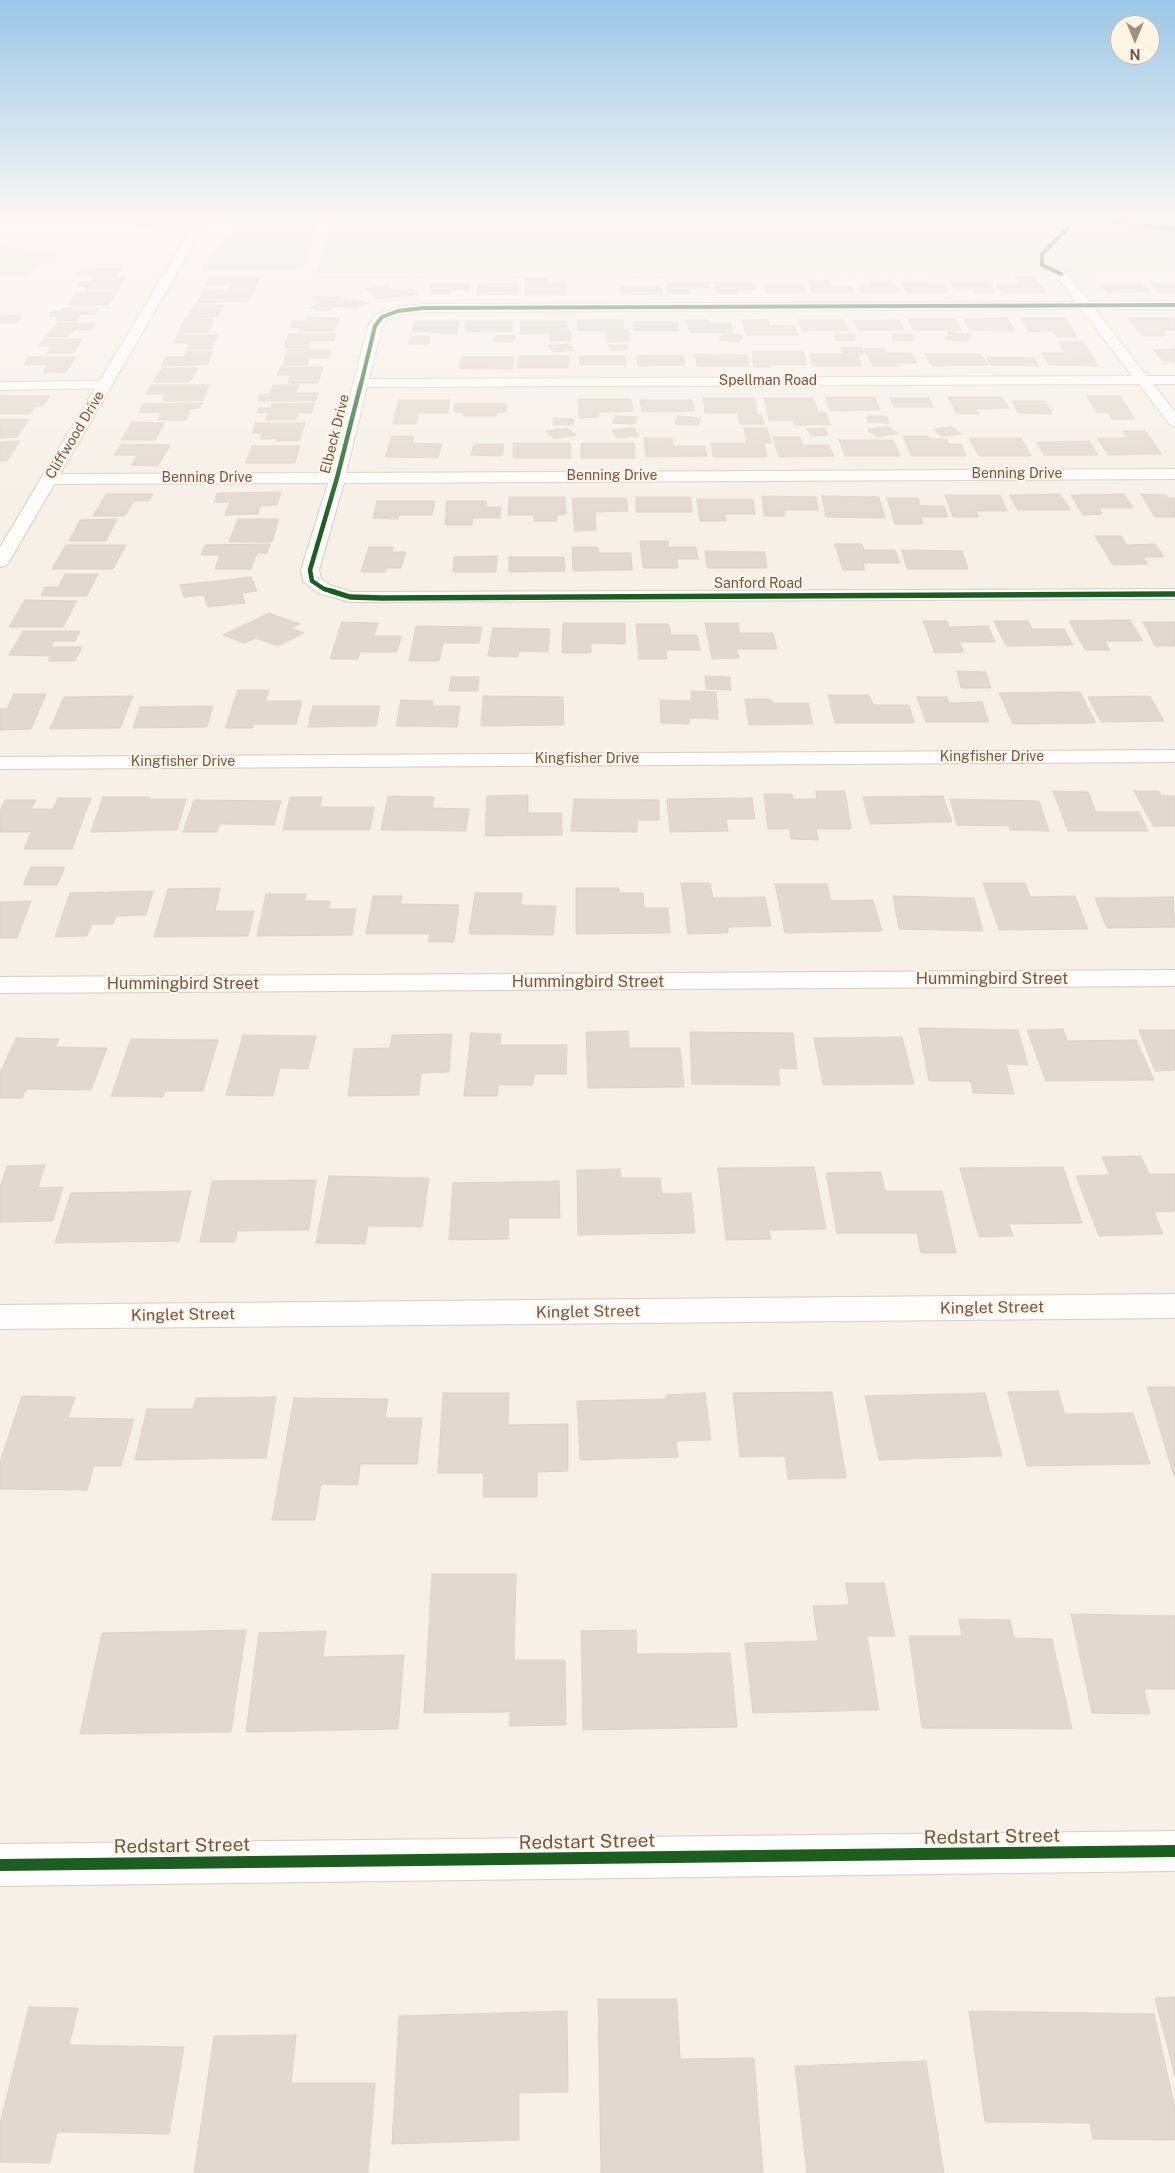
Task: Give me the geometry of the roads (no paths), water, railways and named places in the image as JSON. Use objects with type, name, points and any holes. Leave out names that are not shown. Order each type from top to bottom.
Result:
[{"type":"street","name":"Cliffwood Drive","points":[[0,562],[143,320]]},
{"type":"street","name":"Elbeck Drive","points":[[341,594],[324,589],[312,581],[310,570],[337,478],[375,326],[379,320]]},
{"type":"street","points":[[1096,320],[1175,422]]},
{"type":"street","name":"Spellman Road","points":[[360,383],[1175,380]]},
{"type":"street","points":[[0,386],[104,386]]},
{"type":"street","name":"Benning Drive","points":[[49,479],[1175,474]]},
{"type":"street","name":"Sanford Road","points":[[341,594],[350,597],[382,598],[1175,594]]},
{"type":"street","name":"Kingfisher Drive","points":[[0,763],[1175,756]]},
{"type":"street","name":"Hummingbird Street","points":[[0,985],[1175,978]]},
{"type":"street","name":"Kinglet Street","points":[[0,1317],[1175,1306]]},
{"type":"street","name":"Redstart Street","points":[[0,1865],[1175,1851]]}]
